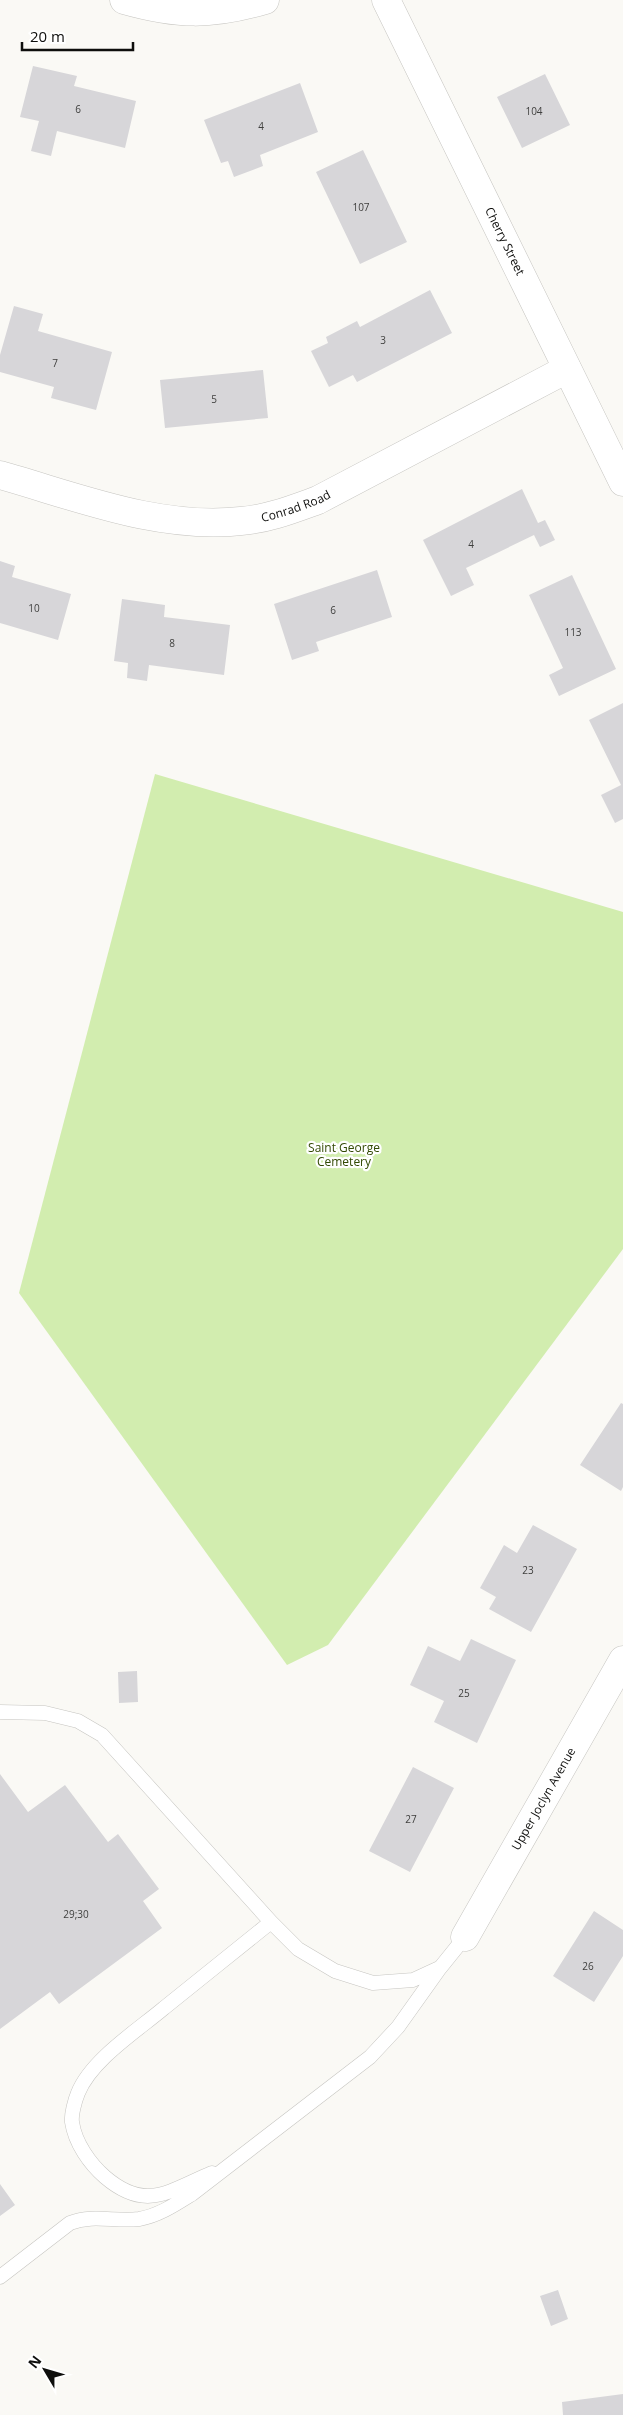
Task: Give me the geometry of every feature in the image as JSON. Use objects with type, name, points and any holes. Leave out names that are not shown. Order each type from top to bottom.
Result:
[{"type":"street","points":[[124,0],[176,12],[209,12],[238,8],[265,0]]},
{"type":"street","name":"Cherry Street","points":[[386,0],[623,482]]},
{"type":"street","name":"Conrad Road","points":[[0,475],[137,514],[208,523],[243,521],[281,514],[318,500],[567,369]]},
{"type":"street","name":"Upper Joclyn Avenue","points":[[465,1937],[623,1660]]},
{"type":"lane","points":[[0,1712],[45,1713],[78,1721],[102,1735],[271,1922],[298,1949],[335,1971],[373,1982],[413,1980],[440,1968]]},
{"type":"lane","points":[[232,2164],[165,2194],[142,2197],[121,2190],[93,2167],[81,2146],[72,2122],[78,2092],[91,2072],[119,2045],[271,1922]]},
{"type":"lane","points":[[0,2277],[70,2223],[84,2218],[124,2219],[148,2216],[170,2208],[232,2164],[370,2057],[398,2027],[440,1968],[465,1937]]},
{"type":"green space","name":"Saint George Cemetery","points":[[155,774],[623,912],[623,1249],[328,1645],[287,1665],[19,1293]]},
{"type":"building","points":[[33,66],[77,76],[74,86],[136,101],[125,148],[57,131],[51,156],[31,151],[39,121],[20,117]]},
{"type":"building","points":[[545,74],[570,125],[522,148],[497,97]]},
{"type":"building","points":[[300,83],[318,132],[260,155],[263,166],[234,177],[228,161],[221,163],[204,120]]},
{"type":"building","points":[[363,150],[407,242],[360,264],[316,172]]},
{"type":"building","points":[[430,290],[452,333],[357,382],[353,375],[329,387],[311,351],[328,343],[326,337],[357,321],[360,327]]},
{"type":"building","points":[[14,306],[43,314],[38,331],[112,352],[96,410],[51,398],[54,387],[0,372],[0,355]]},
{"type":"building","points":[[263,370],[268,418],[165,428],[160,380]]},
{"type":"building","points":[[522,489],[538,523],[545,520],[555,540],[540,547],[534,535],[466,568],[474,585],[451,596],[423,540]]},
{"type":"building","points":[[0,561],[15,566],[12,577],[71,594],[58,640],[0,623]]},
{"type":"building","points":[[377,570],[392,617],[316,642],[319,651],[292,660],[274,604]]},
{"type":"building","points":[[572,575],[616,669],[559,696],[549,675],[563,668],[529,595]]},
{"type":"building","points":[[122,599],[165,605],[164,617],[230,625],[224,675],[149,665],[147,681],[127,678],[128,663],[114,661]]},
{"type":"building","points":[[623,703],[623,819],[615,823],[601,795],[621,785],[589,720]]},
{"type":"building","points":[[621,1403],[623,1404],[623,1487],[621,1491],[580,1465]]},
{"type":"building","points":[[533,1525],[577,1549],[531,1632],[489,1609],[496,1597],[480,1588],[504,1545],[517,1553]]},
{"type":"building","points":[[471,1639],[516,1660],[477,1743],[434,1722],[444,1701],[410,1685],[428,1646],[460,1661]]},
{"type":"building","points":[[137,1671],[138,1702],[119,1703],[118,1672]]},
{"type":"building","points":[[413,1767],[454,1788],[410,1872],[369,1851]]},
{"type":"building","points":[[0,1774],[28,1812],[65,1785],[108,1842],[118,1834],[159,1889],[143,1901],[162,1928],[59,2004],[50,1992],[0,2029]]},
{"type":"building","points":[[594,1911],[623,1930],[623,1956],[594,2002],[553,1976]]},
{"type":"building","points":[[0,2184],[15,2205],[0,2216]]},
{"type":"building","points":[[558,2290],[568,2319],[551,2326],[540,2296]]},
{"type":"building","points":[[623,2394],[623,2415],[563,2415],[562,2402]]}]
